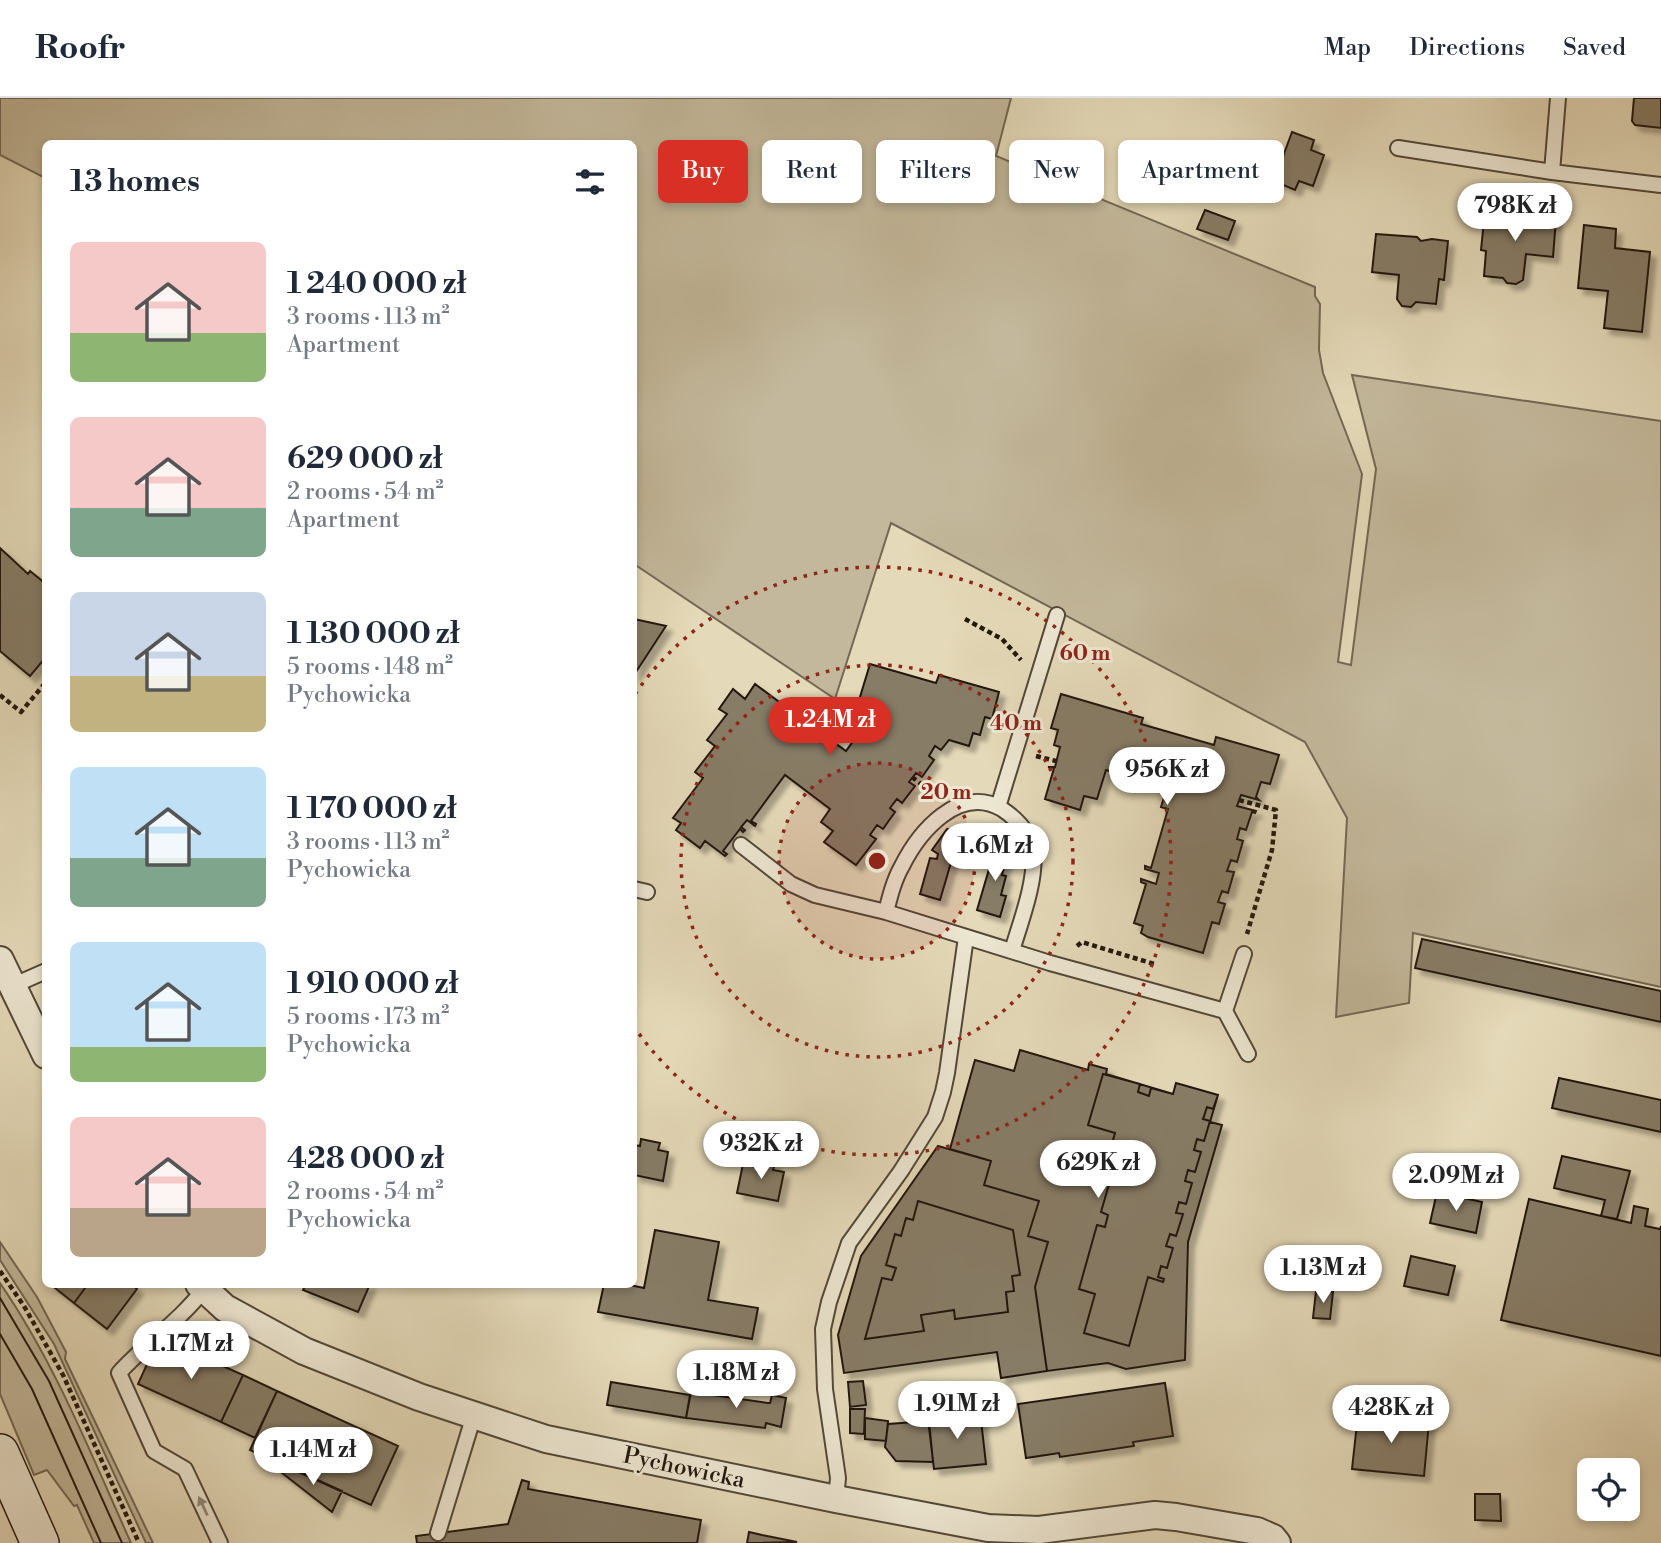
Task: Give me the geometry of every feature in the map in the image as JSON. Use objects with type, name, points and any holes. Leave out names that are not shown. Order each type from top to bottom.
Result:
[{"type":"main road","points":[[0,1453],[40,1543]]},
{"type":"street","points":[[0,960],[42,1047]]},
{"type":"street","name":"Pychowicka","points":[[202,1288],[225,1308],[304,1352],[419,1397],[546,1439],[976,1526],[1016,1531],[1155,1516],[1199,1521],[1267,1537]]},
{"type":"street","points":[[1199,1521],[1209,1528],[1220,1543]]},
{"type":"lane","points":[[1552,172],[1559,98]]},
{"type":"lane","points":[[1398,148],[1552,172],[1661,185]]},
{"type":"lane","points":[[998,807],[1057,615]]},
{"type":"lane","points":[[886,912],[902,865],[941,814],[959,805],[979,803],[998,807],[1014,816],[1029,837],[1033,853],[1031,878],[1012,951]]},
{"type":"lane","points":[[741,845],[791,884],[815,895],[886,912],[1012,951],[1225,1011],[1248,1054]]},
{"type":"lane","points":[[836,1499],[838,1478],[825,1389],[823,1329],[826,1315],[840,1264],[849,1243],[901,1171],[935,1117],[947,1073],[966,937]]},
{"type":"lane","points":[[1225,1011],[1244,954]]},
{"type":"lane","points":[[12,986],[42,973]]},
{"type":"lane","points":[[200,1288],[189,1308],[141,1349],[119,1373],[154,1451],[185,1469],[220,1543]]},
{"type":"lane","points":[[438,1533],[474,1415]]},
{"type":"path","points":[[0,695],[21,712],[42,687]]},
{"type":"path","points":[[912,778],[935,794]]},
{"type":"path","points":[[1239,800],[1276,810],[1272,850],[1242,951],[1244,954]]},
{"type":"path","points":[[0,1271],[24,1306],[63,1375],[139,1543]]},
{"type":"shaded area","points":[[0,98],[1011,98],[996,156],[1009,161],[1009,203],[1104,203],[1104,200],[1315,287],[1315,296],[1320,304],[1319,350],[1323,373],[1362,474],[1338,662],[1351,665],[1376,469],[1352,375],[1661,421],[1661,987],[1413,933],[1409,1003],[1336,1017],[1347,818],[1305,742],[891,523],[835,699],[637,566],[637,140],[42,140],[42,176],[0,155]]},
{"type":"shaded area","points":[[0,1242],[37,1297],[66,1352],[65,1359],[153,1543],[146,1543],[54,1344],[0,1260]]},
{"type":"shaded area","points":[[0,1283],[20,1313],[55,1377],[131,1543],[94,1543],[77,1505],[74,1506],[47,1470],[34,1475],[0,1394]]},
{"type":"building","points":[[1634,98],[1661,98],[1661,128],[1635,125],[1632,121]]},
{"type":"building","points":[[1292,132],[1314,140],[1311,150],[1324,155],[1313,186],[1299,181],[1295,190],[1284,185],[1284,154]]},
{"type":"building","points":[[1205,210],[1235,221],[1228,240],[1197,229]]},
{"type":"building","points":[[1485,211],[1512,217],[1516,214],[1556,219],[1553,257],[1526,254],[1523,280],[1516,284],[1507,283],[1503,278],[1484,276],[1486,251],[1481,250]]},
{"type":"building","points":[[1584,225],[1616,229],[1615,248],[1650,252],[1642,332],[1604,328],[1608,291],[1578,288]]},
{"type":"building","points":[[1376,234],[1417,237],[1421,241],[1448,241],[1444,280],[1439,279],[1436,304],[1416,302],[1411,307],[1402,306],[1397,299],[1399,275],[1372,272]]},
{"type":"building","points":[[0,548],[28,574],[30,571],[42,581],[42,662],[30,676],[0,651]]},
{"type":"building","points":[[637,620],[666,626],[637,670]]},
{"type":"building","points":[[870,664],[936,683],[939,675],[999,692],[992,719],[985,717],[980,735],[973,733],[969,746],[949,740],[941,750],[935,746],[929,756],[934,760],[922,777],[916,773],[909,782],[915,786],[902,803],[897,799],[890,808],[895,812],[883,829],[877,825],[870,835],[876,839],[856,865],[824,842],[833,831],[821,822],[830,809],[785,775],[751,821],[755,826],[747,820],[741,827],[745,830],[743,832],[740,829],[723,851],[727,854],[725,856],[705,841],[700,848],[676,830],[681,823],[673,818],[703,778],[695,772],[715,746],[707,740],[727,714],[719,709],[733,689],[745,699],[755,684],[782,704],[786,699],[807,713],[802,719],[846,751],[870,717],[857,707]]},
{"type":"building","points":[[1061,694],[1143,718],[1141,724],[1214,745],[1216,737],[1279,755],[1270,784],[1261,782],[1256,797],[1259,800],[1241,795],[1237,806],[1256,811],[1252,812],[1246,830],[1240,828],[1237,839],[1243,841],[1237,862],[1231,860],[1227,871],[1234,872],[1228,893],[1222,891],[1218,902],[1225,904],[1219,924],[1212,922],[1203,953],[1148,937],[1141,933],[1143,926],[1134,923],[1146,884],[1141,882],[1141,879],[1156,884],[1159,873],[1145,869],[1145,866],[1151,868],[1168,809],[1161,807],[1167,788],[1106,770],[1097,799],[1084,796],[1080,810],[1045,799],[1054,768],[1048,767],[1055,767],[1060,747],[1054,745],[1058,730],[1051,728]]},
{"type":"building","points":[[947,829],[960,832],[940,900],[920,894],[930,858],[937,859],[938,854],[932,850]]},
{"type":"building","points":[[997,842],[1010,846],[1002,875],[1006,876],[1001,895],[1006,896],[1000,917],[977,910]]},
{"type":"building","points":[[1422,939],[1661,991],[1661,1022],[1415,968]]},
{"type":"building","points":[[1020,1050],[1088,1070],[1089,1064],[1107,1069],[1106,1074],[1173,1094],[1176,1083],[1218,1095],[1210,1122],[1222,1125],[1188,1242],[1185,1360],[1126,1369],[1108,1363],[1047,1371],[1035,1287],[1048,1242],[1028,1236],[1039,1201],[984,1185],[991,1161],[950,1149],[975,1060],[1014,1071]]},
{"type":"building","points":[[1103,1074],[1140,1084],[1138,1092],[1149,1096],[1151,1088],[1173,1094],[1176,1083],[1218,1095],[1213,1109],[1207,1107],[1203,1119],[1210,1121],[1204,1141],[1197,1139],[1194,1150],[1201,1152],[1195,1172],[1188,1170],[1185,1181],[1192,1183],[1186,1204],[1179,1202],[1176,1213],[1183,1214],[1176,1236],[1170,1234],[1166,1246],[1173,1248],[1167,1268],[1161,1266],[1158,1277],[1164,1279],[1163,1282],[1148,1277],[1129,1346],[1084,1333],[1095,1294],[1079,1289],[1097,1225],[1105,1227],[1108,1215],[1101,1212],[1116,1160],[1108,1158],[1115,1133],[1088,1125]]},
{"type":"building","points":[[1559,1078],[1661,1100],[1661,1132],[1552,1108]]},
{"type":"building","points":[[641,1139],[660,1143],[658,1150],[668,1152],[663,1181],[637,1176],[637,1146],[640,1146]]},
{"type":"building","points":[[938,1146],[991,1161],[984,1185],[1039,1201],[1028,1236],[1048,1242],[1035,1287],[1047,1371],[1001,1378],[997,1352],[844,1373],[838,1335],[861,1256]]},
{"type":"building","points":[[1562,1156],[1630,1171],[1617,1219],[1601,1216],[1605,1200],[1554,1188]]},
{"type":"building","points":[[756,1159],[775,1163],[773,1170],[784,1172],[778,1201],[737,1193],[743,1164],[756,1167]]},
{"type":"building","points":[[1437,1192],[1482,1202],[1476,1233],[1430,1223]]},
{"type":"building","points":[[1529,1199],[1631,1223],[1634,1206],[1648,1209],[1645,1226],[1660,1229],[1661,1226],[1661,1356],[1501,1320]]},
{"type":"building","points":[[918,1201],[1013,1230],[1020,1275],[1012,1276],[1014,1291],[1006,1292],[1008,1312],[955,1319],[954,1310],[921,1315],[924,1331],[865,1339],[882,1278],[892,1280],[896,1268],[886,1265],[895,1234],[901,1236],[906,1218],[913,1220]]},
{"type":"building","points":[[655,1230],[719,1242],[708,1300],[758,1308],[752,1339],[598,1312],[603,1288],[644,1288]]},
{"type":"building","points":[[1411,1256],[1455,1266],[1448,1295],[1404,1286]]},
{"type":"building","points":[[55,1288],[85,1288],[74,1303]]},
{"type":"building","points":[[85,1288],[137,1289],[107,1329],[74,1303]]},
{"type":"building","points":[[304,1288],[368,1288],[358,1312],[303,1290]]},
{"type":"building","points":[[1316,1291],[1333,1292],[1330,1319],[1313,1318]]},
{"type":"building","points":[[174,1344],[243,1375],[221,1422],[138,1384],[153,1351]]},
{"type":"building","points":[[243,1375],[277,1391],[255,1438],[221,1422]]},
{"type":"building","points":[[863,1381],[866,1405],[850,1407],[848,1382]]},
{"type":"building","points":[[611,1382],[690,1395],[686,1418],[607,1405]]},
{"type":"building","points":[[1165,1383],[1173,1436],[1133,1442],[1134,1446],[1060,1457],[1059,1453],[1026,1458],[1018,1404]]},
{"type":"building","points":[[277,1391],[398,1446],[371,1505],[250,1450]]},
{"type":"building","points":[[691,1392],[768,1403],[772,1395],[786,1398],[781,1427],[766,1423],[765,1428],[686,1418]]},
{"type":"building","points":[[850,1409],[865,1409],[864,1434],[850,1433]]},
{"type":"building","points":[[948,1412],[954,1416],[974,1414],[981,1420],[986,1464],[934,1469],[928,1419],[939,1418],[942,1413]]},
{"type":"building","points":[[1358,1414],[1429,1422],[1424,1476],[1352,1469]]},
{"type":"building","points":[[865,1418],[888,1421],[886,1441],[865,1439]]},
{"type":"building","points":[[929,1421],[933,1462],[896,1461],[885,1447],[888,1424]]},
{"type":"building","points":[[280,1463],[342,1491],[332,1512],[277,1469]]},
{"type":"building","points":[[522,1480],[529,1482],[528,1489],[701,1520],[697,1543],[417,1543],[416,1536],[508,1524]]},
{"type":"building","points":[[1475,1494],[1500,1494],[1501,1521],[1475,1520]]},
{"type":"building","points":[[749,1532],[762,1535],[797,1542],[747,1543]]},
{"type":"tram line","points":[[0,1298],[49,1381],[122,1543]]},
{"type":"tram line","points":[[0,1334],[32,1389],[101,1543]]}]
